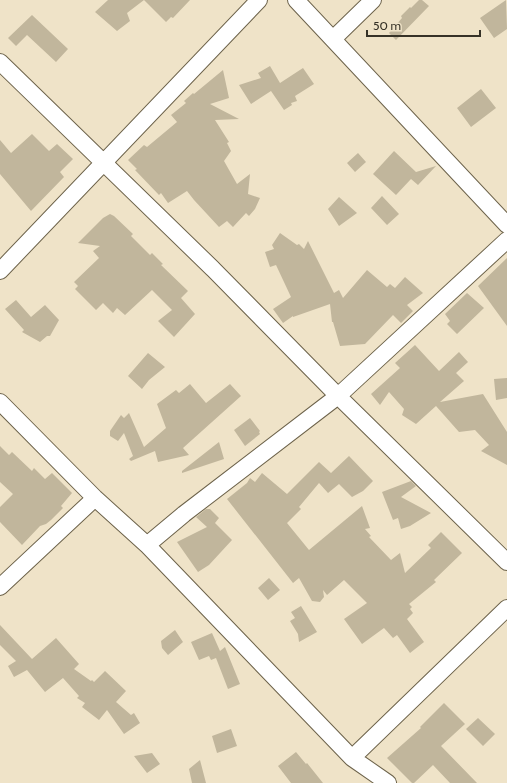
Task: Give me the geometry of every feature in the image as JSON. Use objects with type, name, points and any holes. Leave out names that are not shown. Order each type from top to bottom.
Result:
[{"type":"street","points":[[0,271],[259,0]]},
{"type":"street","points":[[296,0],[507,225]]},
{"type":"street","points":[[333,39],[373,0]]},
{"type":"street","points":[[0,62],[213,269],[338,396],[507,562]]},
{"type":"street","points":[[147,545],[184,514],[338,396],[507,240]]},
{"type":"street","points":[[0,402],[95,498],[147,545],[352,758],[387,783]]},
{"type":"street","points":[[0,587],[95,498]]},
{"type":"street","points":[[352,758],[507,608]]},
{"type":"building","points":[[108,0],[144,0],[127,13],[130,21],[117,31],[95,12]]},
{"type":"building","points":[[144,0],[190,0],[173,18],[171,17],[166,22]]},
{"type":"building","points":[[419,0],[422,0],[429,6],[396,40],[389,33],[402,18],[401,16]]},
{"type":"building","points":[[506,0],[507,29],[494,38],[480,18]]},
{"type":"building","points":[[32,15],[68,49],[56,62],[27,35],[16,46],[8,38]]},
{"type":"building","points":[[270,66],[280,83],[303,68],[314,84],[295,96],[297,101],[291,103],[292,105],[284,110],[271,91],[251,104],[239,85],[261,78],[258,73]]},
{"type":"building","points":[[223,70],[229,98],[210,104],[239,119],[215,120],[229,142],[227,143],[231,151],[224,161],[237,184],[250,174],[248,194],[260,198],[255,209],[249,216],[246,213],[233,227],[227,221],[219,227],[187,191],[168,203],[161,193],[159,195],[135,170],[137,169],[128,160],[144,145],[147,147],[177,122],[171,115],[186,103],[184,101],[193,93],[194,94]]},
{"type":"building","points":[[481,89],[496,108],[471,127],[457,108]]},
{"type":"building","points":[[32,134],[49,151],[57,144],[73,159],[60,172],[64,177],[31,211],[0,174],[0,140],[11,153]]},
{"type":"building","points":[[394,151],[416,172],[436,166],[418,185],[411,179],[396,195],[373,174]]},
{"type":"building","points":[[358,153],[366,162],[355,172],[347,163]]},
{"type":"building","points":[[382,196],[399,214],[387,225],[371,208]]},
{"type":"building","points":[[339,197],[357,213],[339,226],[328,209]]},
{"type":"building","points":[[110,214],[133,234],[131,236],[150,255],[152,253],[163,264],[161,265],[188,291],[181,298],[195,314],[174,337],[158,321],[172,310],[152,290],[125,315],[117,308],[113,313],[103,303],[96,310],[75,289],[78,286],[74,282],[99,258],[93,251],[100,246],[78,243],[103,218]]},
{"type":"building","points":[[280,233],[297,245],[299,244],[304,249],[308,241],[334,293],[339,290],[343,298],[367,270],[387,287],[390,284],[395,288],[405,277],[423,293],[407,305],[413,311],[401,323],[393,315],[365,344],[340,346],[332,322],[330,304],[293,316],[283,323],[273,309],[291,297],[276,265],[270,267],[265,252],[274,249],[272,245]]},
{"type":"building","points":[[507,258],[507,326],[478,286]]},
{"type":"building","points":[[467,293],[484,308],[457,334],[447,324],[450,321],[445,314]]},
{"type":"building","points":[[16,300],[31,317],[45,305],[59,320],[50,336],[47,336],[40,342],[22,332],[24,330],[5,309]]},
{"type":"building","points":[[415,345],[439,371],[459,352],[468,362],[456,373],[464,381],[440,402],[483,394],[507,432],[507,465],[481,451],[489,445],[475,430],[459,432],[436,406],[416,424],[402,415],[404,409],[389,392],[380,405],[371,394],[400,368],[395,363]]},
{"type":"building","points":[[148,353],[165,367],[149,380],[142,389],[128,376]]},
{"type":"building","points":[[507,378],[507,398],[496,400],[494,379]]},
{"type":"building","points":[[190,384],[206,403],[230,384],[241,396],[183,448],[189,455],[158,462],[155,451],[131,461],[129,459],[133,456],[124,433],[118,441],[110,436],[110,431],[121,415],[124,418],[129,413],[144,447],[166,428],[157,404],[176,390],[179,393]]},
{"type":"building","points":[[250,418],[260,431],[260,434],[245,446],[234,430]]},
{"type":"building","points":[[219,442],[224,459],[182,473],[182,471]]},
{"type":"building","points":[[0,446],[9,455],[12,452],[32,471],[34,468],[45,479],[52,473],[72,493],[61,506],[63,508],[46,524],[40,526],[22,545],[0,522],[0,507],[13,494],[0,482]]},
{"type":"building","points":[[349,456],[373,481],[363,491],[352,497],[339,484],[328,493],[319,483],[299,507],[301,509],[287,523],[309,550],[362,506],[370,528],[365,529],[371,536],[369,537],[391,560],[400,553],[405,573],[431,548],[428,545],[441,532],[462,553],[434,580],[436,582],[409,604],[412,607],[410,609],[413,613],[407,619],[424,642],[410,653],[397,635],[393,638],[384,628],[362,644],[344,619],[367,603],[344,580],[327,595],[323,590],[324,597],[320,602],[312,601],[299,578],[293,583],[227,499],[247,483],[250,478],[255,482],[262,473],[287,494],[319,462],[331,473]]},
{"type":"building","points":[[411,481],[416,486],[401,497],[431,513],[410,526],[401,529],[398,518],[393,520],[382,492]]},
{"type":"building","points":[[206,509],[210,509],[219,518],[215,523],[232,540],[209,565],[198,572],[177,542],[207,527],[196,517]]},
{"type":"building","points":[[269,578],[280,590],[268,600],[258,588]]},
{"type":"building","points":[[301,606],[317,632],[299,642],[298,634],[290,621],[295,618],[291,612]]},
{"type":"building","points":[[0,625],[32,659],[56,638],[79,664],[74,669],[91,681],[92,680],[94,682],[105,671],[126,691],[116,702],[131,715],[134,713],[140,723],[124,734],[107,710],[99,720],[82,707],[85,703],[77,698],[79,696],[63,678],[45,692],[27,670],[14,677],[8,666],[16,661],[0,645]]},
{"type":"building","points":[[175,630],[183,642],[168,655],[162,648],[161,641]]},
{"type":"building","points":[[212,633],[220,651],[225,647],[240,684],[228,689],[216,658],[211,660],[209,656],[199,660],[191,642]]},
{"type":"building","points":[[444,703],[465,724],[441,746],[477,783],[450,783],[433,765],[414,783],[412,783],[387,758],[421,728],[420,727]]},
{"type":"building","points":[[478,718],[495,734],[483,746],[466,729]]},
{"type":"building","points":[[231,729],[237,746],[217,753],[212,736]]},
{"type":"building","points":[[296,752],[323,783],[291,783],[278,766]]},
{"type":"building","points":[[152,753],[160,764],[147,773],[134,756]]},
{"type":"building","points":[[200,760],[206,783],[192,783],[189,769]]}]
